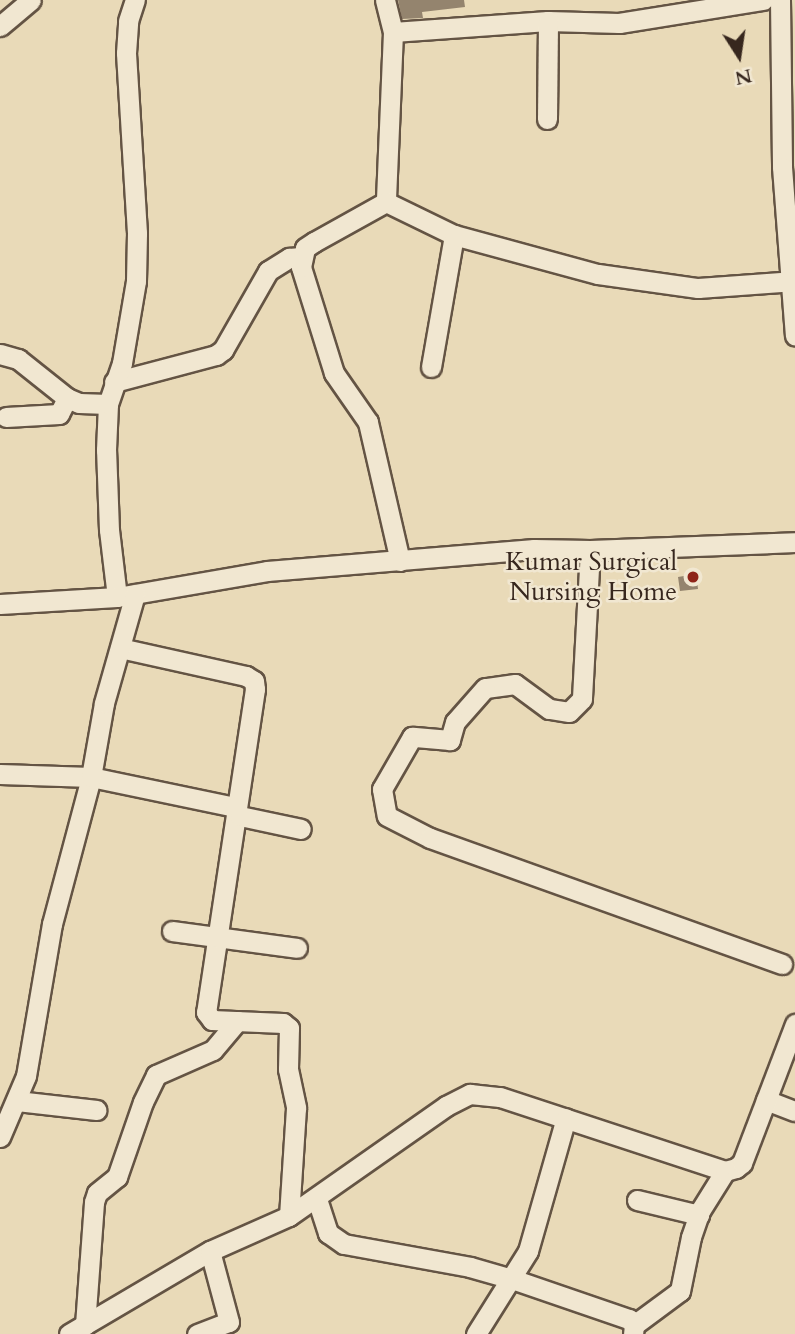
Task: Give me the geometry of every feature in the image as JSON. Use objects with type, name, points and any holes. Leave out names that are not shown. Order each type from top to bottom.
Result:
[{"type":"street","points":[[0,26],[31,0]]},
{"type":"street","points":[[0,1137],[26,1076],[51,924],[90,777],[104,703],[120,648],[126,595],[109,530],[108,404],[122,363],[136,281],[137,233],[126,53],[128,21],[135,0]]},
{"type":"street","points":[[385,0],[393,32],[386,202]]},
{"type":"street","points":[[393,32],[548,21],[619,23],[763,0]]},
{"type":"street","points":[[780,0],[795,336]]},
{"type":"street","points":[[547,119],[548,21]]},
{"type":"street","points":[[386,202],[454,234],[598,274],[698,288],[793,281]]},
{"type":"street","points":[[386,202],[314,242],[301,257],[301,267],[334,373],[368,422],[400,561]]},
{"type":"street","points":[[430,367],[454,234]]},
{"type":"street","points":[[114,382],[216,355],[223,350],[268,271],[289,258],[301,257]]},
{"type":"street","points":[[0,354],[18,359],[67,398],[79,402],[108,404]]},
{"type":"street","points":[[6,417],[59,414],[67,398]]},
{"type":"street","points":[[0,604],[126,595],[267,571],[534,549],[590,550],[795,542]]},
{"type":"street","points":[[590,550],[582,699],[569,712],[549,709],[515,684],[485,688],[455,722],[450,740],[412,737],[382,789],[387,816],[430,838],[782,964]]},
{"type":"street","points":[[120,648],[246,676],[254,681],[255,689],[206,1012],[212,1020],[283,1023],[289,1028],[288,1069],[296,1108],[289,1216]]},
{"type":"street","points":[[0,775],[90,777],[235,807],[240,816],[300,829]]},
{"type":"street","points":[[172,931],[297,948]]},
{"type":"street","points":[[77,1330],[94,1202],[97,1193],[117,1177],[152,1084],[164,1070],[213,1050],[237,1021]]},
{"type":"street","points":[[317,1199],[328,1233],[344,1244],[470,1267],[512,1279],[629,1319],[634,1329],[680,1291],[699,1215],[725,1171],[742,1163],[795,1024]]},
{"type":"street","points":[[775,1079],[795,1073]]},
{"type":"street","points":[[77,1330],[210,1251],[289,1216],[317,1199],[446,1106],[470,1094],[500,1097],[725,1171]]},
{"type":"street","points":[[766,1100],[795,1111]]},
{"type":"street","points":[[17,1101],[96,1110]]},
{"type":"street","points":[[476,1334],[528,1251],[566,1118]]},
{"type":"street","points":[[637,1200],[699,1215]]},
{"type":"street","points":[[197,1334],[229,1322],[210,1251]]},
{"type":"building","points":[[398,0],[464,0],[465,7],[422,12],[423,18],[402,19]]},
{"type":"building","points":[[696,574],[698,589],[680,591],[678,577]]},
{"type":"place","name":"Kumar Surgical Nursing Home","points":[[693,577]]}]
